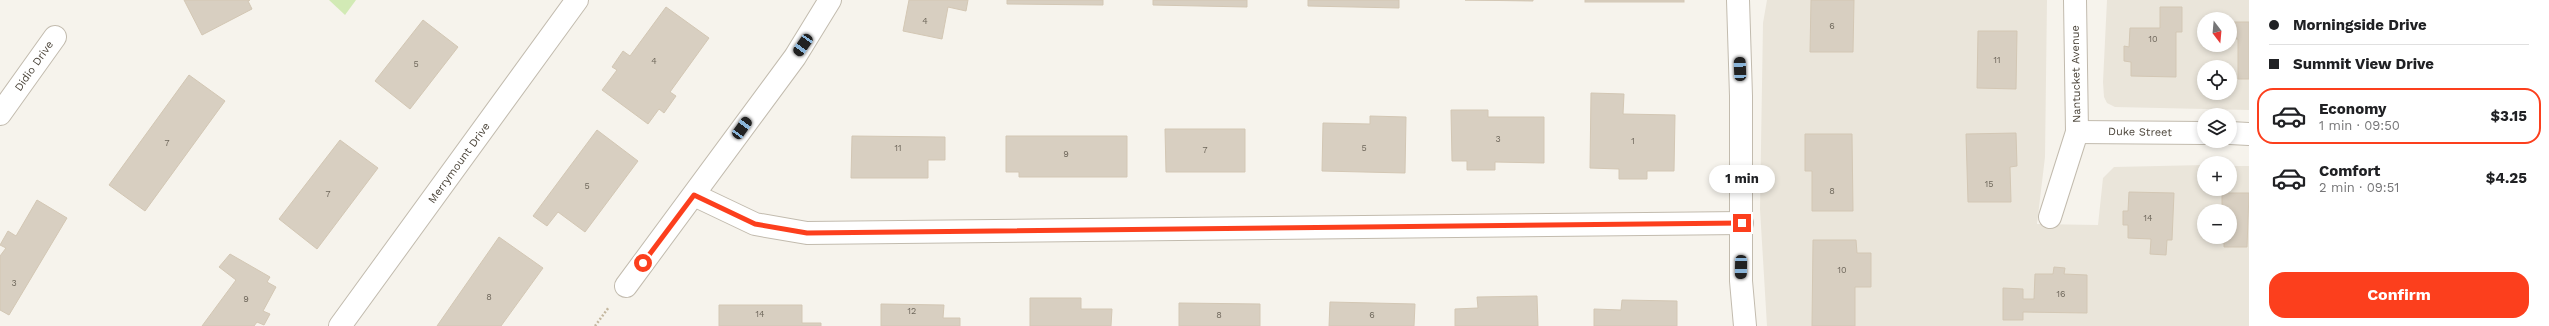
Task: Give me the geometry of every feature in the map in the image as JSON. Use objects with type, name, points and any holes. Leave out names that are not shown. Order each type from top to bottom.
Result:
[{"type":"street","name":"Merrymount Drive","points":[[340,326],[577,0]]},
{"type":"street","points":[[626,286],[795,57],[830,0]]},
{"type":"street","points":[[1738,0],[1742,223],[1740,281],[1745,326]]},
{"type":"street","name":"Nantucket Avenue","points":[[2050,217],[2077,132],[2075,0]]},
{"type":"street","name":"Didio Drive","points":[[0,114],[55,37]]},
{"type":"street","name":"Duke Street","points":[[2077,132],[2197,133]]},
{"type":"street","points":[[2237,134],[2249,134]]},
{"type":"street","points":[[694,195],[755,224],[807,233],[1742,223]]},
{"type":"shaded area","points":[[1767,0],[2047,0],[2045,157],[2037,224],[2098,225],[2103,178],[2114,167],[2197,165],[2197,196],[2237,196],[2237,166],[2249,166],[2249,326],[1767,326],[1760,209],[1763,23]]},
{"type":"shaded area","points":[[2107,0],[2249,0],[2249,110],[2237,110],[2237,108],[2115,107],[2107,103],[2104,97],[2103,82]]},
{"type":"green space","points":[[329,0],[356,0],[345,15]]},
{"type":"building","points":[[184,0],[250,0],[248,1],[252,9],[202,35]]},
{"type":"building","points":[[909,0],[968,0],[966,11],[948,7],[942,39],[903,31]]},
{"type":"building","points":[[1007,0],[1103,0],[1103,5],[1007,4]]},
{"type":"building","points":[[1153,0],[1247,0],[1247,7],[1153,5]]},
{"type":"building","points":[[1308,0],[1399,0],[1399,8],[1308,6]]},
{"type":"building","points":[[1465,0],[1533,0],[1533,1]]},
{"type":"building","points":[[1585,0],[1684,0],[1684,2],[1585,2]]},
{"type":"building","points":[[1811,0],[1854,0],[1853,52],[1810,52]]},
{"type":"building","points":[[666,7],[709,38],[670,92],[676,96],[664,113],[659,109],[648,124],[602,90],[617,70],[612,67],[623,51],[630,56]]},
{"type":"building","points":[[2160,7],[2182,7],[2182,32],[2176,32],[2176,77],[2131,76],[2131,62],[2124,61],[2124,46],[2129,47],[2130,28],[2160,28]]},
{"type":"building","points":[[423,20],[458,47],[410,109],[375,81]]},
{"type":"building","points":[[2237,22],[2249,22],[2249,79],[2238,79]]},
{"type":"building","points":[[1978,31],[2017,31],[2016,89],[1977,88]]},
{"type":"building","points":[[189,75],[225,101],[145,211],[109,185]]},
{"type":"building","points":[[1591,93],[1624,94],[1623,114],[1675,115],[1674,171],[1647,171],[1647,179],[1619,179],[1619,169],[1590,168]]},
{"type":"building","points":[[1451,110],[1488,110],[1488,117],[1544,117],[1544,163],[1495,162],[1495,170],[1467,170],[1467,161],[1452,161]]},
{"type":"building","points":[[1370,116],[1406,117],[1405,173],[1322,171],[1323,123],[1370,124]]},
{"type":"building","points":[[1165,129],[1245,129],[1245,172],[1166,172]]},
{"type":"building","points":[[597,130],[638,161],[585,232],[558,212],[547,226],[533,216]]},
{"type":"building","points":[[2016,133],[2017,166],[2010,167],[2011,202],[1968,202],[1966,134]]},
{"type":"building","points":[[1805,134],[1852,134],[1853,211],[1812,211],[1812,171],[1805,171]]},
{"type":"building","points":[[852,136],[945,137],[945,160],[928,160],[928,178],[851,178]]},
{"type":"building","points":[[1006,136],[1127,136],[1127,177],[1019,177],[1019,172],[1006,172]]},
{"type":"building","points":[[340,140],[378,168],[317,249],[279,219]]},
{"type":"building","points":[[2129,192],[2174,193],[2172,240],[2167,240],[2166,255],[2150,254],[2151,239],[2128,238],[2128,225],[2123,225],[2123,211],[2128,211]]},
{"type":"building","points":[[2237,193],[2249,193],[2247,247],[2224,247],[2224,244],[2237,244],[2237,204],[2222,204],[2222,196],[2237,196]]},
{"type":"building","points":[[37,200],[67,218],[9,315],[0,310],[0,256],[6,248],[0,245],[8,231],[16,236]]},
{"type":"building","points":[[499,237],[543,268],[501,326],[437,326]]},
{"type":"building","points":[[1813,240],[1856,240],[1857,253],[1871,253],[1871,287],[1855,287],[1855,326],[1812,326]]},
{"type":"building","points":[[230,254],[270,277],[267,282],[276,287],[263,311],[270,314],[264,325],[257,322],[254,326],[202,326],[236,280],[219,267]]},
{"type":"building","points":[[2054,267],[2065,268],[2064,274],[2087,275],[2087,313],[2023,312],[2023,320],[2003,320],[2003,288],[2023,289],[2023,299],[2034,299],[2035,274],[2053,274]]},
{"type":"building","points":[[1537,296],[1538,326],[1455,326],[1455,309],[1478,308],[1477,297]]},
{"type":"building","points":[[1030,298],[1081,298],[1081,309],[1112,309],[1111,326],[1030,326]]},
{"type":"building","points":[[1622,300],[1677,301],[1677,326],[1594,326],[1594,309],[1621,310]]},
{"type":"building","points":[[1330,302],[1415,304],[1414,326],[1329,326]]},
{"type":"building","points":[[1179,303],[1260,304],[1260,326],[1179,326]]},
{"type":"building","points":[[881,304],[944,305],[943,318],[960,318],[960,326],[881,326]]},
{"type":"building","points":[[719,305],[802,305],[802,323],[821,323],[821,326],[719,326]]},
{"type":"route","points":[[643,263],[694,195],[728,214],[755,224],[807,233],[1742,223]]}]
